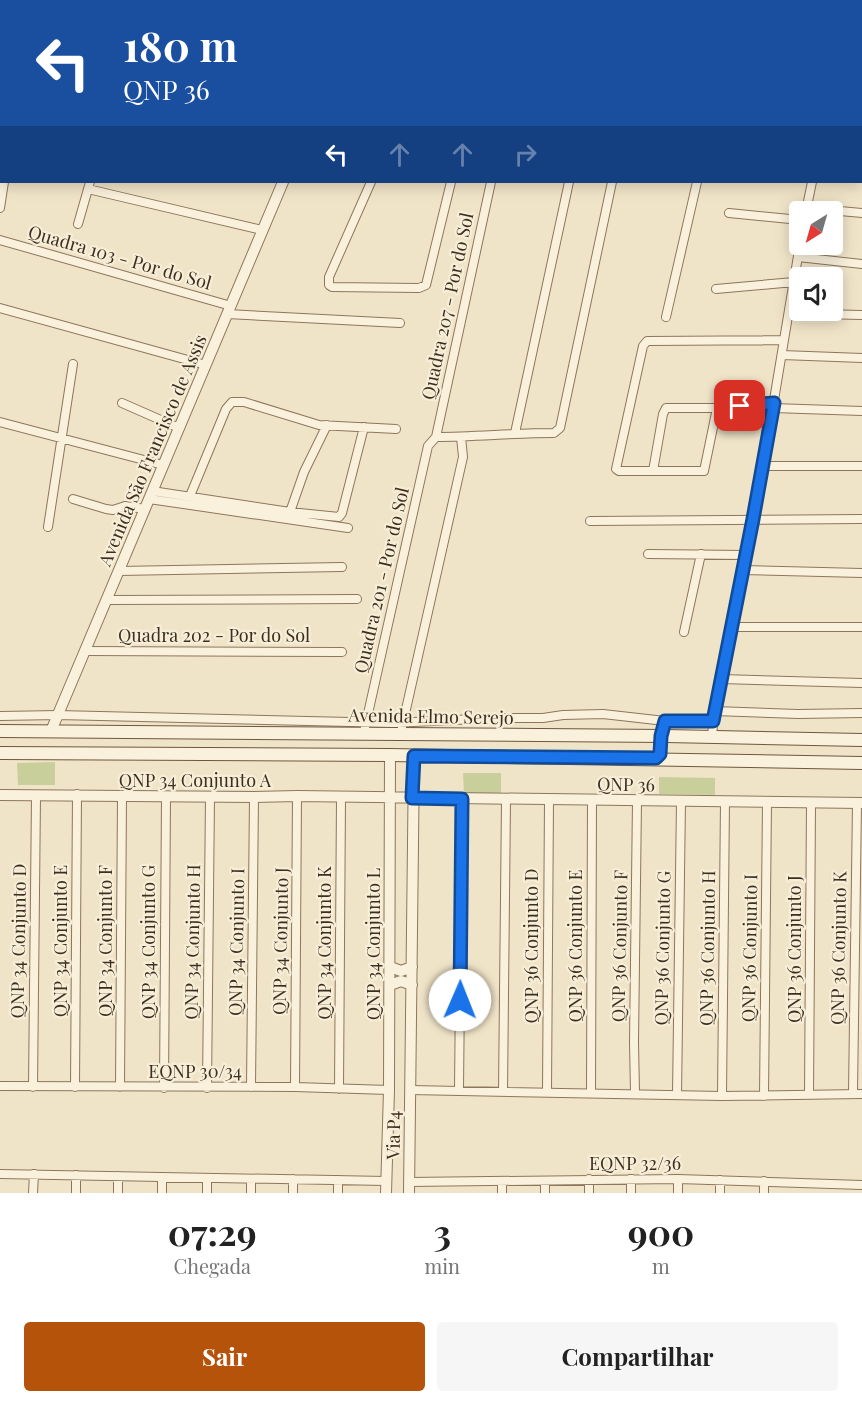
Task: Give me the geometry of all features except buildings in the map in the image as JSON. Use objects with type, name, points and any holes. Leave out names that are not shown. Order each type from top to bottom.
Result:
[{"type":"main road","name":"Avenida Elmo Serejo","points":[[0,731],[401,728],[712,738],[862,740]]},
{"type":"main road","points":[[117,753],[124,746],[125,741],[121,730]]},
{"type":"main road","points":[[139,753],[135,750],[133,740],[140,731]]},
{"type":"main road","points":[[656,758],[661,748],[661,736]]},
{"type":"main road","points":[[676,758],[671,747],[678,736]]},
{"type":"main road","points":[[0,753],[390,755],[862,762]]},
{"type":"street","points":[[0,208],[4,183]]},
{"type":"street","name":"Avenida São Francisco de Assis","points":[[51,732],[283,183]]},
{"type":"street","points":[[371,183],[328,277],[329,285],[332,287],[419,288],[426,285],[451,183]]},
{"type":"street","name":"Quadra 207 - Por do Sol","points":[[436,436],[491,183]]},
{"type":"street","points":[[515,433],[569,183]]},
{"type":"street","points":[[436,436],[554,433],[560,428],[612,183]]},
{"type":"street","points":[[666,316],[697,183]]},
{"type":"street","points":[[808,201],[812,183]]},
{"type":"street","points":[[78,224],[89,185],[262,230]]},
{"type":"street","points":[[843,212],[862,213]]},
{"type":"street","points":[[729,213],[789,219]]},
{"type":"street","name":"Quadra 103 - Por do Sol","points":[[0,240],[229,310],[400,323]]},
{"type":"street","points":[[796,267],[798,257],[862,264]]},
{"type":"street","points":[[716,289],[789,282]]},
{"type":"street","points":[[0,308],[206,365]]},
{"type":"street","points":[[712,738],[714,711],[763,466],[789,311]]},
{"type":"street","points":[[843,315],[862,315]]},
{"type":"street","points":[[717,408],[704,471],[619,471],[616,469],[645,342],[649,340],[784,340]]},
{"type":"street","points":[[782,356],[862,358]]},
{"type":"street","points":[[48,527],[73,364]]},
{"type":"street","points":[[190,496],[225,409],[232,402],[244,402],[308,423],[396,429]]},
{"type":"street","points":[[122,403],[179,428]]},
{"type":"street","points":[[653,471],[664,409],[670,407],[773,406],[862,411]]},
{"type":"street","points":[[0,422],[163,465]]},
{"type":"street","points":[[290,512],[304,471],[327,425]]},
{"type":"street","points":[[73,499],[113,510],[149,500],[190,496],[290,512],[328,517],[341,516],[364,427]]},
{"type":"street","name":"Quadra 201 - Por do Sol","points":[[364,728],[428,446],[436,436]]},
{"type":"street","points":[[461,437],[463,457],[401,728],[603,714],[665,721],[713,721]]},
{"type":"street","points":[[763,466],[862,466]]},
{"type":"street","points":[[149,500],[348,528]]},
{"type":"street","points":[[591,520],[862,519]]},
{"type":"street","points":[[648,554],[745,555]]},
{"type":"street","points":[[684,632],[701,554]]},
{"type":"street","points":[[119,571],[342,567]]},
{"type":"street","points":[[742,570],[862,573]]},
{"type":"street","name":"Quadra 202 - Por do Sol","points":[[107,600],[357,599]]},
{"type":"street","points":[[731,627],[862,627]]},
{"type":"street","name":"Quadra 202 - Por do Sol","points":[[85,651],[342,651]]},
{"type":"street","points":[[721,679],[862,683]]},
{"type":"street","points":[[714,711],[798,714],[862,712]]},
{"type":"street","points":[[0,716],[58,715],[364,728]]},
{"type":"street","points":[[661,736],[665,721]]},
{"type":"street","points":[[389,799],[390,755]]},
{"type":"street","points":[[412,798],[414,756]]},
{"type":"street","name":"QNP 34 Conjunto E","points":[[75,1087],[77,794]]},
{"type":"street","name":"QNP 34 Conjunto A","points":[[0,795],[297,796],[389,799]]},
{"type":"street","name":"QNP 34 Conjunto D","points":[[33,1087],[36,796]]},
{"type":"street","name":"QNP 34 Conjunto F","points":[[120,1087],[123,796]]},
{"type":"street","name":"QNP 34 Conjunto J","points":[[295,1087],[297,796]]},
{"type":"street","name":"QNP 34 Conjunto G","points":[[164,1088],[166,797]]},
{"type":"street","name":"QNP 34 Conjunto H","points":[[207,1088],[210,797]]},
{"type":"street","name":"QNP 34 Conjunto I","points":[[251,1087],[254,797]]},
{"type":"street","name":"QNP 34 Conjunto K","points":[[339,1089],[341,798]]},
{"type":"street","name":"Via P4","points":[[409,1187],[412,798]]},
{"type":"street","name":"QNP 36","points":[[389,799],[859,803]]},
{"type":"street","name":"QNP 34 Conjunto L","points":[[389,799],[389,1090]]},
{"type":"street","points":[[459,1089],[462,799]]},
{"type":"street","points":[[503,1092],[506,800]]},
{"type":"street","name":"QNP 36 Conjunto E","points":[[591,1093],[592,800]]},
{"type":"street","name":"QNP 36 Conjunto D","points":[[547,1092],[549,801]]},
{"type":"street","name":"QNP 36 Conjunto F","points":[[635,1093],[637,801]]},
{"type":"street","name":"QNP 36 Conjunto G","points":[[677,1095],[681,801]]},
{"type":"street","name":"QNP 36 Conjunto H","points":[[722,1096],[725,801]]},
{"type":"street","name":"QNP 36 Conjunto I","points":[[764,1096],[767,802]]},
{"type":"street","name":"QNP 36 Conjunto K","points":[[857,1094],[859,803]]},
{"type":"street","name":"QNP 36 Conjunto J","points":[[809,1095],[811,804]]},
{"type":"street","points":[[390,967],[401,971],[412,967]]},
{"type":"street","points":[[390,985],[401,981],[411,985]]},
{"type":"street","name":"EQNP 30/34","points":[[0,1086],[295,1087],[389,1090]]},
{"type":"street","points":[[410,1090],[459,1089],[503,1092],[722,1096],[857,1094]]},
{"type":"street","name":"Via P4","points":[[386,1193],[389,1090]]},
{"type":"street","points":[[0,1174],[386,1181]]},
{"type":"street","points":[[33,1193],[34,1174]]},
{"type":"street","points":[[75,1193],[76,1175]]},
{"type":"street","points":[[118,1176],[118,1193]]},
{"type":"street","points":[[162,1177],[162,1193]]},
{"type":"street","points":[[207,1178],[207,1193]]},
{"type":"street","points":[[251,1179],[251,1193]]},
{"type":"street","points":[[293,1179],[293,1193]]},
{"type":"street","points":[[589,1179],[589,1193]]},
{"type":"street","name":"EQNP 32/36","points":[[409,1187],[459,1181],[589,1179],[764,1181],[808,1183],[851,1189],[862,1185]]},
{"type":"street","points":[[631,1179],[631,1193]]},
{"type":"street","points":[[678,1179],[678,1193]]},
{"type":"street","points":[[338,1180],[338,1193]]},
{"type":"street","points":[[720,1180],[720,1193]]},
{"type":"street","points":[[458,1193],[459,1181]]},
{"type":"street","points":[[502,1181],[502,1193]]},
{"type":"street","points":[[545,1181],[545,1193]]},
{"type":"street","points":[[764,1181],[764,1193]]},
{"type":"street","points":[[807,1193],[808,1183]]},
{"type":"green space","points":[[55,762],[55,785],[18,785],[17,763]]},
{"type":"green space","points":[[463,773],[501,773],[501,795],[464,795]]},
{"type":"green space","points":[[659,777],[715,778],[715,795],[659,794]]},
{"type":"route","points":[[460,1000],[462,799],[412,798],[414,756],[656,758],[660,754],[665,721],[671,719],[713,721],[774,403],[740,406]]}]
